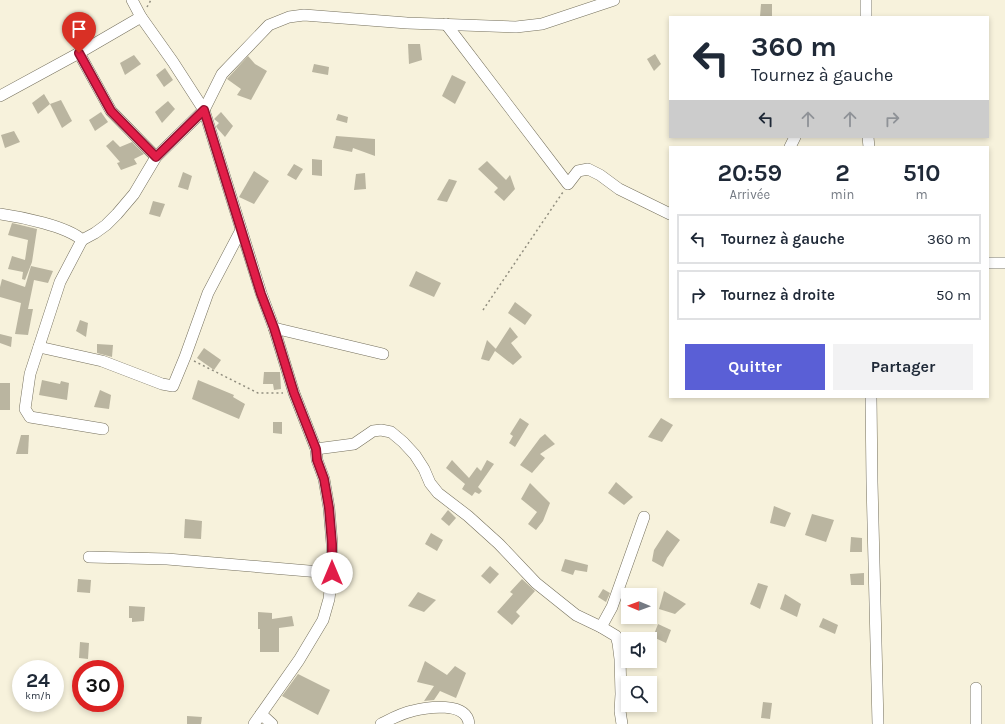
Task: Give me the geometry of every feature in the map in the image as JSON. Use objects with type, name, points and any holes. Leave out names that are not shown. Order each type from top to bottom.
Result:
[{"type":"street","points":[[132,0],[141,17],[204,110],[261,294],[274,328],[294,393],[316,449],[317,460],[324,479],[329,508],[332,544],[332,573],[329,599],[323,620],[299,660],[254,724]]},
{"type":"street","points":[[103,429],[30,417],[25,409],[30,374],[60,282],[82,240],[95,234],[117,214],[134,194],[156,157],[204,110],[222,74],[269,25],[289,17],[304,15],[406,23],[516,27],[542,24],[582,6],[614,0]]},
{"type":"street","points":[[866,0],[866,16]]},
{"type":"street","points":[[0,96],[141,17]]},
{"type":"street","points":[[446,24],[568,184],[578,171],[588,169],[600,175],[619,189],[669,214]]},
{"type":"street","points":[[79,53],[111,111],[156,157]]},
{"type":"street","points":[[0,214],[26,218],[54,226],[79,236],[82,240]]},
{"type":"street","points":[[39,347],[102,361],[162,384],[173,386],[208,293],[241,230]]},
{"type":"street","points":[[989,263],[1005,263]]},
{"type":"street","points":[[274,328],[383,354]]},
{"type":"street","points":[[872,398],[872,482],[878,724]]},
{"type":"street","points":[[316,449],[354,444],[373,431],[381,430],[391,432],[415,455],[424,469],[430,483],[438,493],[468,516],[499,544],[548,594],[576,615],[616,636],[618,643],[621,694],[620,711],[622,724]]},
{"type":"street","points":[[601,627],[612,607],[644,517]]},
{"type":"street","points":[[89,557],[167,559],[332,573]]},
{"type":"street","points":[[976,688],[976,724]]},
{"type":"street","points":[[381,724],[412,711],[438,707],[464,713],[469,724]]},
{"type":"street","points":[[261,714],[272,724]]},
{"type":"path","points":[[483,310],[568,184]]},
{"type":"path","points":[[185,357],[258,393],[294,393]]},
{"type":"building","points":[[761,4],[772,4],[772,16],[760,16]]},
{"type":"building","points":[[408,44],[420,44],[422,60],[409,64]]},
{"type":"building","points":[[655,54],[661,64],[654,71],[647,59]]},
{"type":"building","points":[[134,55],[141,64],[125,75],[120,63]]},
{"type":"building","points":[[248,56],[255,64],[267,71],[251,100],[237,95],[241,89],[227,79]]},
{"type":"building","points":[[314,64],[329,67],[328,75],[312,72]]},
{"type":"building","points":[[165,68],[173,80],[164,87],[156,75]]},
{"type":"building","points":[[452,75],[466,82],[455,104],[442,96]]},
{"type":"building","points":[[44,94],[50,104],[38,114],[32,103]]},
{"type":"building","points":[[61,100],[72,121],[62,128],[50,104]]},
{"type":"building","points":[[168,101],[175,109],[162,123],[155,112]]},
{"type":"building","points":[[101,112],[108,122],[95,131],[89,120]]},
{"type":"building","points":[[221,112],[233,126],[225,137],[216,126],[219,123],[214,119]]},
{"type":"building","points":[[338,114],[348,117],[347,123],[336,120]]},
{"type":"building","points":[[14,131],[20,142],[5,148],[1,135]]},
{"type":"building","points":[[336,136],[375,139],[375,156],[353,148],[352,152],[333,148]]},
{"type":"building","points":[[113,140],[120,147],[132,142],[144,154],[134,159],[137,164],[121,170],[117,163],[120,162],[106,146]]},
{"type":"building","points":[[312,159],[322,160],[322,176],[312,175]]},
{"type":"building","points":[[487,161],[506,180],[510,175],[515,189],[504,201],[494,192],[498,188],[478,169]]},
{"type":"building","points":[[294,164],[303,169],[296,180],[287,175]]},
{"type":"building","points":[[254,171],[269,181],[254,204],[239,197]]},
{"type":"building","points":[[183,172],[192,176],[188,190],[178,187]]},
{"type":"building","points":[[365,173],[366,189],[354,190],[356,174]]},
{"type":"building","points":[[449,179],[457,181],[447,202],[437,200]]},
{"type":"building","points":[[153,201],[165,204],[160,217],[149,214]]},
{"type":"building","points":[[12,223],[37,229],[32,262],[25,280],[22,279],[23,272],[8,269],[12,256],[25,260],[28,240],[8,235]]},
{"type":"building","points":[[31,266],[53,271],[48,283],[34,280],[28,309],[33,309],[28,335],[15,334],[21,303],[0,297],[0,287],[2,279],[25,287]]},
{"type":"building","points":[[416,271],[441,283],[434,297],[409,286]]},
{"type":"building","points":[[515,302],[532,315],[525,325],[508,313]]},
{"type":"building","points":[[80,320],[88,323],[86,337],[76,331]]},
{"type":"building","points":[[510,327],[518,337],[511,343],[522,357],[513,365],[495,351],[489,361],[481,359],[487,340],[496,349]]},
{"type":"building","points":[[0,334],[12,337],[11,347],[0,343]]},
{"type":"building","points":[[97,344],[113,345],[112,357],[97,353]]},
{"type":"building","points":[[204,348],[221,360],[214,370],[197,358]]},
{"type":"building","points":[[264,372],[280,372],[281,389],[274,390],[273,384],[263,384]]},
{"type":"building","points":[[42,380],[60,384],[61,381],[69,383],[67,400],[39,395]]},
{"type":"building","points":[[198,380],[234,395],[233,397],[245,404],[239,419],[192,399]]},
{"type":"building","points":[[0,383],[10,383],[10,410],[0,410]]},
{"type":"building","points":[[100,390],[111,395],[109,409],[94,407]]},
{"type":"building","points":[[520,418],[529,424],[515,447],[509,443],[513,436],[510,434]]},
{"type":"building","points":[[661,418],[673,425],[662,442],[648,437]]},
{"type":"building","points":[[273,422],[282,422],[282,434],[273,433]]},
{"type":"building","points":[[545,434],[555,444],[540,454],[545,458],[532,473],[520,465],[540,438]]},
{"type":"building","points":[[21,435],[29,435],[28,454],[16,454]]},
{"type":"building","points":[[452,460],[469,478],[477,467],[481,471],[487,460],[494,464],[478,487],[482,491],[479,494],[475,492],[472,496],[462,489],[465,484],[446,468]]},
{"type":"building","points":[[616,482],[633,497],[624,505],[608,493]]},
{"type":"building","points":[[530,483],[550,503],[543,521],[536,530],[528,524],[537,512],[521,499]]},
{"type":"building","points":[[774,506],[791,513],[785,527],[770,523]]},
{"type":"building","points":[[448,510],[456,518],[449,526],[441,519]]},
{"type":"building","points":[[812,514],[834,520],[826,542],[805,535]]},
{"type":"building","points":[[185,519],[202,521],[201,539],[184,538]]},
{"type":"building","points":[[667,530],[680,540],[667,558],[663,567],[652,561],[654,550]]},
{"type":"building","points":[[431,533],[443,540],[437,551],[425,544]]},
{"type":"building","points":[[851,537],[862,538],[862,552],[850,552]]},
{"type":"building","points":[[565,559],[588,565],[587,572],[575,570],[573,575],[561,571]]},
{"type":"building","points":[[490,566],[499,574],[490,584],[481,576]]},
{"type":"building","points":[[864,573],[864,585],[851,585],[850,574]]},
{"type":"building","points":[[78,579],[91,580],[90,593],[77,592]]},
{"type":"building","points":[[522,579],[535,591],[516,612],[520,616],[512,625],[497,612],[513,594],[510,592]]},
{"type":"building","points":[[758,583],[768,586],[760,609],[750,604]]},
{"type":"building","points":[[603,589],[610,593],[606,602],[598,597]]},
{"type":"building","points":[[664,591],[686,604],[675,614],[659,609]]},
{"type":"building","points":[[418,592],[436,600],[424,612],[408,606]]},
{"type":"building","points":[[785,594],[801,604],[797,617],[780,609]]},
{"type":"building","points":[[129,606],[145,607],[144,621],[132,622],[132,618],[129,618]]},
{"type":"building","points":[[258,612],[272,613],[272,619],[292,616],[294,626],[279,628],[279,652],[260,652]]},
{"type":"building","points":[[823,618],[838,625],[835,634],[819,627]]},
{"type":"building","points":[[658,624],[671,630],[666,643],[657,639],[657,632],[655,632]]},
{"type":"building","points":[[80,642],[89,643],[88,659],[79,658]]},
{"type":"building","points":[[425,661],[447,675],[455,666],[466,673],[456,698],[440,691],[434,700],[424,701],[434,686],[417,682]]},
{"type":"building","points":[[298,674],[330,690],[318,715],[282,696]]},
{"type":"building","points":[[763,702],[772,703],[770,719],[761,718]]},
{"type":"building","points":[[187,716],[202,717],[201,724],[187,724]]},
{"type":"route","points":[[79,53],[111,111],[156,157],[204,110],[261,294],[274,328],[294,393],[316,449],[317,460],[324,479],[329,508],[332,544],[332,573]]}]
